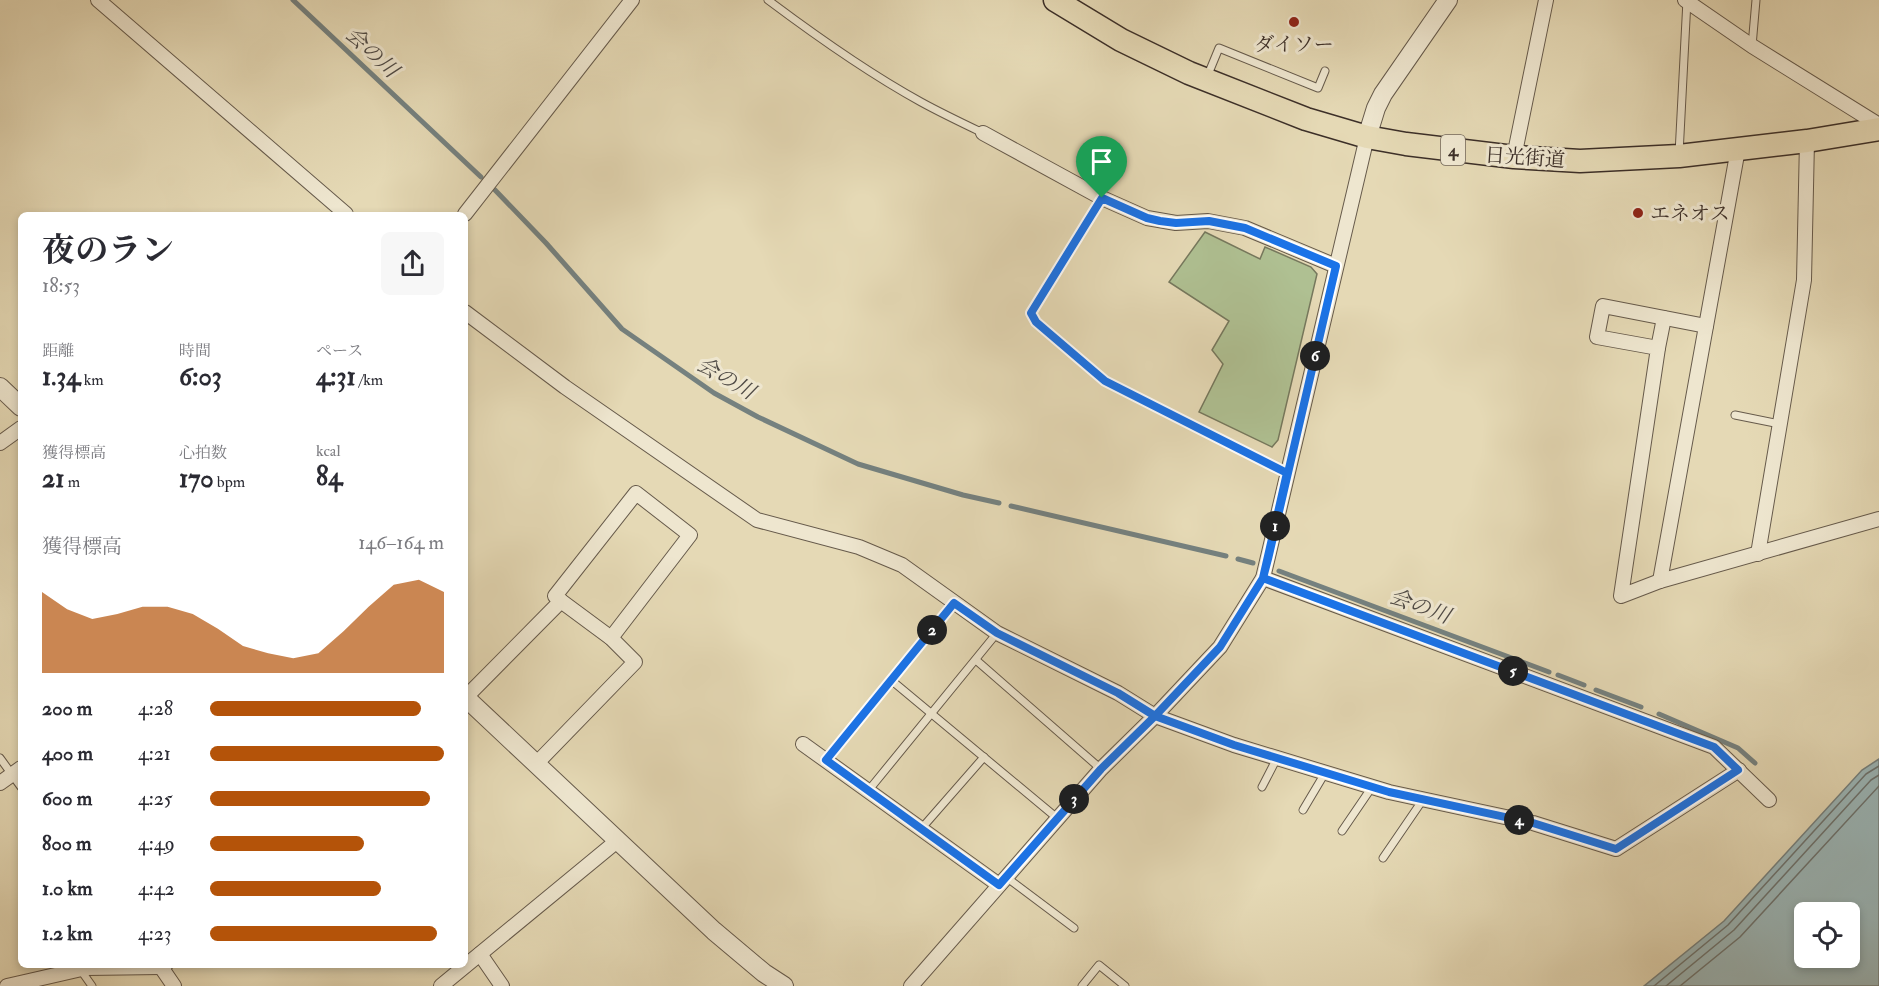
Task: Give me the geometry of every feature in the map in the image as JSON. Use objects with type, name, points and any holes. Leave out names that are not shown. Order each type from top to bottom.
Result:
[{"type":"highway","name":"日光街道","points":[[1055,0],[1079,8],[1121,40],[1206,80],[1306,119],[1366,137],[1406,144],[1514,157],[1580,161],[1679,156],[1807,141],[1879,127]]},
{"type":"street","points":[[98,0],[344,212]]},
{"type":"street","points":[[467,212],[632,0]]},
{"type":"street","points":[[1514,157],[1545,0]]},
{"type":"street","points":[[1686,0],[1752,46],[1879,127]]},
{"type":"street","points":[[911,986],[1101,769],[1220,647],[1263,578],[1366,137],[1383,94],[1446,1]]},
{"type":"street","points":[[983,134],[1102,198],[1147,218],[1176,223],[1209,221],[1245,228],[1336,266]]},
{"type":"street","points":[[1758,554],[1804,280],[1807,141]]},
{"type":"street","points":[[1660,581],[1738,149]]},
{"type":"street","points":[[1658,348],[1597,337],[1603,306],[1706,326]]},
{"type":"street","points":[[468,314],[565,387],[757,520],[859,547],[902,565],[997,633],[1118,693],[1155,716],[1234,745],[1422,801],[1533,823],[1616,849],[1738,770]]},
{"type":"street","points":[[1664,318],[1621,596],[1660,581],[1879,519]]},
{"type":"street","points":[[0,387],[18,404]]},
{"type":"street","points":[[0,443],[18,430]]},
{"type":"street","points":[[536,764],[635,662],[611,638],[555,596],[636,493],[690,535],[611,638]]},
{"type":"street","points":[[1263,578],[1714,747],[1769,800]]},
{"type":"street","points":[[468,695],[561,601]]},
{"type":"street","points":[[468,701],[714,931],[764,973],[784,986]]},
{"type":"street","points":[[803,744],[921,829],[1003,881]]},
{"type":"street","points":[[0,783],[16,771]]},
{"type":"street","points":[[468,964],[617,841]]},
{"type":"street","points":[[480,954],[502,986]]},
{"type":"street","points":[[7,986],[80,969],[100,968]]},
{"type":"street","points":[[164,968],[174,986]]},
{"type":"street","points":[[441,986],[463,968]]},
{"type":"lane","points":[[768,0],[801,25],[885,80],[921,102],[983,134]]},
{"type":"lane","points":[[1679,156],[1686,0]]},
{"type":"lane","points":[[1752,46],[1756,0]]},
{"type":"lane","points":[[1206,80],[1219,48],[1318,88],[1325,71]]},
{"type":"lane","points":[[1102,198],[1031,313],[1036,322],[1105,381],[1287,473]]},
{"type":"lane","points":[[1735,416],[1780,424]]},
{"type":"lane","points":[[826,760],[954,603]]},
{"type":"lane","points":[[868,791],[997,633]]},
{"type":"lane","points":[[976,660],[1101,769]]},
{"type":"lane","points":[[891,680],[1058,818]]},
{"type":"lane","points":[[921,829],[984,757]]},
{"type":"lane","points":[[0,758],[16,771]]},
{"type":"lane","points":[[1262,787],[1277,758]]},
{"type":"lane","points":[[1303,810],[1325,773]]},
{"type":"lane","points":[[1342,831],[1372,787]]},
{"type":"lane","points":[[1383,858],[1422,801]]},
{"type":"lane","points":[[1003,881],[1074,928]]},
{"type":"lane","points":[[1082,986],[1099,966],[1125,986]]},
{"type":"lane","points":[[80,969],[92,986]]},
{"type":"green space","points":[[1205,232],[1260,259],[1265,247],[1311,267],[1317,274],[1278,440],[1272,447],[1199,412],[1223,364],[1212,350],[1229,321],[1169,282]]},
{"type":"water","points":[[1879,759],[1879,986],[1644,986],[1724,921],[1862,770]]},
{"type":"waterway","name":"会の川","points":[[293,0],[481,177]]},
{"type":"waterway","name":"会の川","points":[[495,190],[546,243],[622,329],[714,393],[758,417],[858,464],[963,495],[999,503]]},
{"type":"waterway","name":"会の川","points":[[1011,506],[1226,556]]},
{"type":"waterway","name":"会の川","points":[[1238,559],[1253,563]]},
{"type":"waterway","name":"会の川","points":[[1279,571],[1549,672]]},
{"type":"waterway","name":"会の川","points":[[1558,675],[1584,685]]},
{"type":"waterway","name":"会の川","points":[[1596,690],[1641,707]]},
{"type":"waterway","name":"会の川","points":[[1659,714],[1738,748],[1755,763]]},
{"type":"place","name":"ダイソー","points":[[1294,22]]},
{"type":"place","name":"エネオス","points":[[1638,213]]},
{"type":"route","points":[[1102,198],[1031,313],[1036,322],[1105,381],[1287,473],[1263,578],[1220,647],[1155,716],[1118,693],[997,633],[954,603],[826,760],[999,885],[1101,769],[1155,716],[1234,745],[1389,792],[1533,823],[1616,849],[1738,770],[1714,747],[1263,578],[1336,266],[1245,228],[1209,221],[1176,223],[1160,221],[1147,218],[1102,198]]}]
